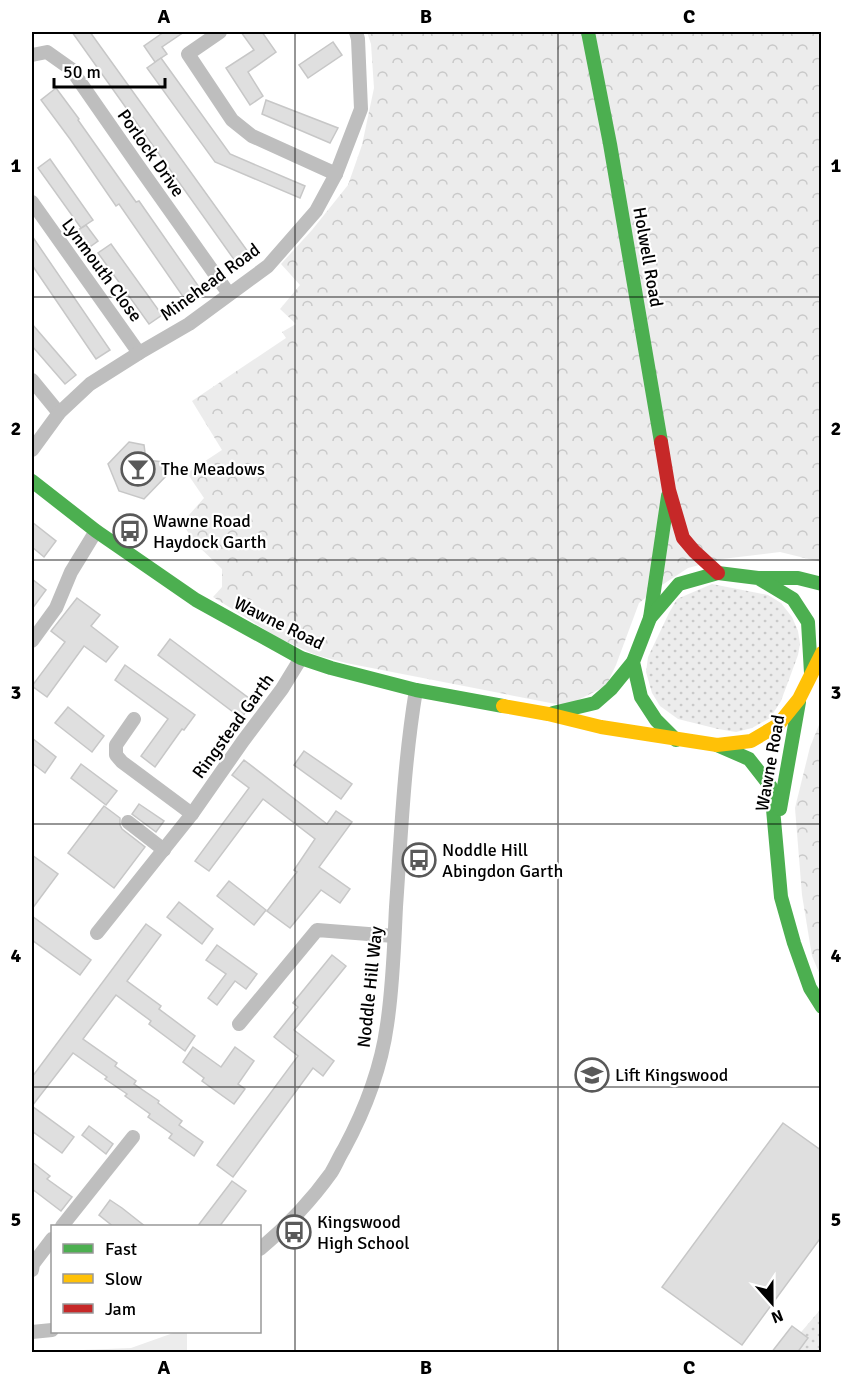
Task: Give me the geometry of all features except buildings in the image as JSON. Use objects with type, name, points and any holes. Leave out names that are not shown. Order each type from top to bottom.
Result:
[{"type":"street","points":[[220,32],[188,54],[232,120],[252,136],[336,174]]},
{"type":"street","name":"Minehead Road","points":[[32,450],[59,413],[90,384],[139,352],[189,324],[268,266],[316,212],[336,174],[361,109],[356,32]]},
{"type":"street","name":"Holwell Road","points":[[588,32],[610,144],[669,490],[683,538],[718,573]]},
{"type":"street","name":"Porlock Drive","points":[[32,55],[47,52],[71,69],[229,294]]},
{"type":"street","name":"Lynmouth Close","points":[[33,208],[139,352]]},
{"type":"street","points":[[32,380],[59,413]]},
{"type":"street","name":"Wawne Road","points":[[32,481],[96,531],[196,600],[302,658],[416,690],[548,714],[601,728],[676,740]]},
{"type":"street","name":"Holwell Road","points":[[650,618],[669,490]]},
{"type":"street","points":[[32,641],[56,608],[71,572],[96,531]]},
{"type":"street","points":[[822,584],[798,578],[758,578],[718,573],[679,584],[650,618],[633,662],[641,697],[656,720],[676,740],[717,745],[751,741],[778,725],[799,699],[822,653]]},
{"type":"street","points":[[758,578],[793,599],[808,622],[811,674]]},
{"type":"street","name":"Ringstead Garth","points":[[97,933],[192,814],[302,658]]},
{"type":"street","name":"Wawne Road","points":[[548,714],[595,703],[611,689],[633,662]]},
{"type":"street","name":"Noddle Hill Way","points":[[261,1248],[307,1203],[332,1171],[358,1123],[378,1070],[387,1026],[393,977],[409,735],[416,690]]},
{"type":"street","name":"Wawne Road","points":[[776,834],[799,699]]},
{"type":"street","points":[[134,719],[116,745],[116,755],[122,762],[192,814]]},
{"type":"street","name":"Wawne Road","points":[[717,745],[749,759],[771,787],[781,897],[810,988],[822,1007]]},
{"type":"street","points":[[128,822],[164,850]]},
{"type":"street","points":[[239,1024],[317,930],[394,936]]},
{"type":"street","points":[[64,1225],[133,1137]]},
{"type":"street","points":[[32,1270],[33,1264],[51,1240]]},
{"type":"street","points":[[32,1332],[51,1330]]},
{"type":"green space","points":[[367,32],[821,32],[821,562],[780,552],[722,559],[688,568],[639,603],[606,686],[566,706],[346,663],[316,655],[278,638],[213,597],[222,587],[222,569],[195,543],[182,523],[204,498],[187,473],[222,450],[192,401],[286,338],[282,332],[296,324],[280,309],[300,285],[281,264],[348,185],[362,145],[374,88],[371,44]]},
{"type":"green space","points":[[712,584],[768,595],[781,603],[792,617],[798,631],[800,644],[798,655],[781,701],[770,718],[752,728],[736,732],[678,719],[660,706],[652,693],[646,672],[648,657],[677,599]]},
{"type":"green space","points":[[821,720],[821,977],[812,956],[802,895],[795,808],[810,747]]},
{"type":"green space","points":[[820,1310],[821,1352],[798,1352],[796,1338]]},
{"type":"green space","points":[[173,1333],[187,1333],[187,1352],[34,1352],[131,1348]]},
{"type":"traffic: fast","points":[[588,32],[610,144],[661,442]]},
{"type":"traffic: fast","points":[[32,481],[96,531],[196,600],[301,658],[416,690],[503,706]]},
{"type":"traffic: fast","points":[[650,618],[668,496]]},
{"type":"traffic: fast","points":[[676,740],[656,720],[641,697],[633,662],[650,618],[679,584],[718,573],[758,578],[793,599],[808,622],[811,673]]},
{"type":"traffic: fast","points":[[760,578],[798,578],[822,584]]},
{"type":"traffic: fast","points":[[553,713],[595,703],[611,689],[633,662]]},
{"type":"traffic: fast","points":[[780,809],[799,702]]},
{"type":"traffic: fast","points":[[717,745],[749,759],[771,787],[781,897],[810,988],[822,1007]]},
{"type":"traffic: slow","points":[[503,706],[601,727],[717,745],[751,741],[778,725],[799,699],[822,653]]},
{"type":"traffic: jam","points":[[661,442],[669,490],[683,538],[718,573]]},
{"type":"place","name":"The Meadows","points":[[138,469]]},
{"type":"place","name":"Wawne Road Haydock Garth","points":[[130,531]]},
{"type":"place","name":"Noddle Hill Abingdon Garth","points":[[419,860]]},
{"type":"place","name":"Lift Kingswood","points":[[592,1075]]},
{"type":"place","name":"Kingswood High School","points":[[294,1232]]}]
